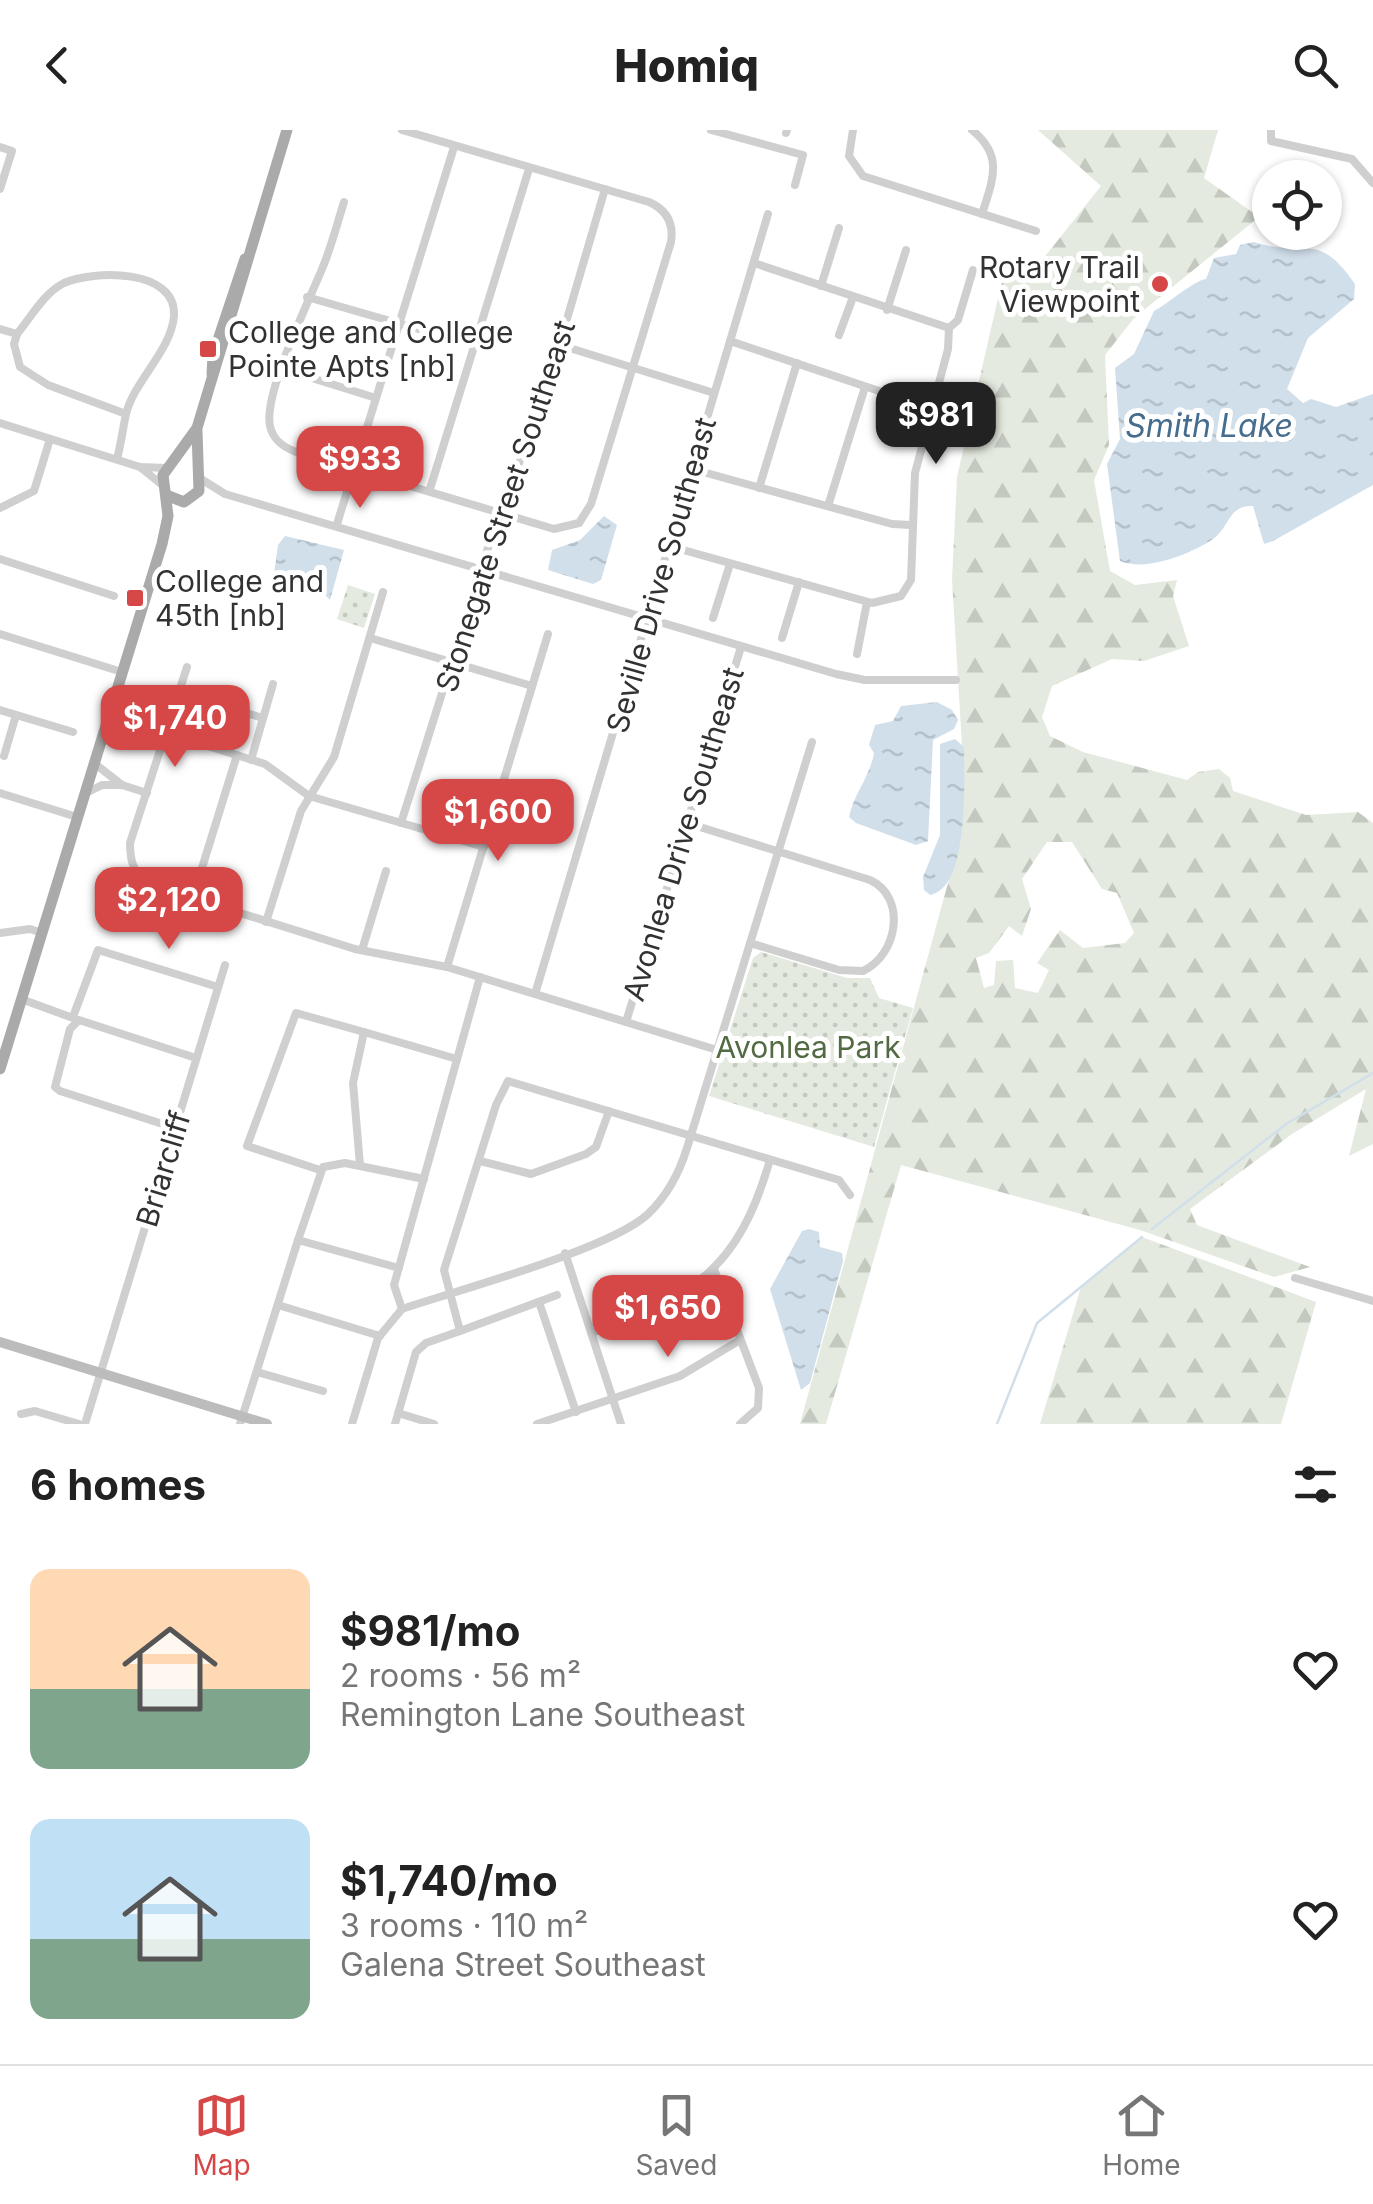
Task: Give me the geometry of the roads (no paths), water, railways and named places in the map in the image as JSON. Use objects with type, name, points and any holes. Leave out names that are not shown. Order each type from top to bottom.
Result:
[{"type":"main road","points":[[162,544],[164,490],[171,466],[197,428],[287,130]]},
{"type":"main road","points":[[0,1069],[162,544],[184,502],[197,495],[197,428]]},
{"type":"main road","points":[[171,466],[186,463],[199,475]]},
{"type":"main road","points":[[164,490],[184,502]]},
{"type":"street","points":[[344,202],[282,369],[269,415],[274,437],[289,449],[554,529],[567,528],[588,512],[635,368],[671,242],[672,224],[663,211],[605,189],[402,130]]},
{"type":"street","points":[[715,130],[803,155],[795,185]]},
{"type":"street","points":[[853,130],[849,156],[863,176],[1036,230]]},
{"type":"street","points":[[972,130],[990,147],[995,160],[982,214]]},
{"type":"street","points":[[1271,130],[1271,141],[1352,159],[1373,183]]},
{"type":"street","points":[[338,524],[454,146]]},
{"type":"street","points":[[0,147],[12,151],[0,189]]},
{"type":"street","points":[[430,489],[529,170]]},
{"type":"street","name":"Stonegate Street Southeast","points":[[401,823],[498,513],[524,456],[560,345],[605,189]]},
{"type":"street","name":"Seville Drive Southeast","points":[[534,994],[768,214]]},
{"type":"street","points":[[821,286],[838,228]]},
{"type":"street","points":[[888,310],[906,250]]},
{"type":"street","points":[[754,264],[949,328]]},
{"type":"street","points":[[668,546],[867,602],[880,604],[901,596],[911,580],[915,474],[949,328],[958,320],[973,270]]},
{"type":"street","points":[[118,460],[126,414],[174,317],[164,290],[140,279],[98,274],[77,279],[49,295],[17,334],[17,358],[26,374],[126,414]]},
{"type":"street","points":[[307,297],[474,345]]},
{"type":"street","points":[[839,335],[853,298]]},
{"type":"street","points":[[0,329],[17,334]]},
{"type":"street","points":[[730,342],[930,408]]},
{"type":"street","points":[[560,345],[714,392]]},
{"type":"street","points":[[759,488],[798,363]]},
{"type":"street","points":[[282,369],[376,398]]},
{"type":"street","points":[[828,506],[865,387]]},
{"type":"street","points":[[0,423],[140,467],[171,466]]},
{"type":"street","points":[[0,508],[34,491],[50,439]]},
{"type":"street","points":[[140,467],[164,490]]},
{"type":"street","points":[[692,468],[911,525]]},
{"type":"street","points":[[199,475],[225,494]]},
{"type":"street","points":[[197,495],[225,494],[338,524],[740,647],[865,680],[956,680]]},
{"type":"street","points":[[0,559],[114,596]]},
{"type":"street","points":[[714,618],[730,564]]},
{"type":"street","points":[[782,638],[799,582]]},
{"type":"street","points":[[266,922],[309,796],[334,756],[383,592]]},
{"type":"street","points":[[857,654],[867,602]]},
{"type":"street","points":[[0,634],[122,672]]},
{"type":"street","points":[[448,967],[548,634]]},
{"type":"street","points":[[370,638],[532,686]]},
{"type":"street","name":"Avonlea Drive Southeast","points":[[626,1022],[740,647]]},
{"type":"street","points":[[187,667],[130,844],[130,862],[139,876],[193,898],[358,950],[448,967],[717,1050]]},
{"type":"street","points":[[251,760],[273,684]]},
{"type":"street","points":[[179,694],[262,718]]},
{"type":"street","points":[[0,710],[73,732]]},
{"type":"street","points":[[4,756],[16,715]]},
{"type":"street","points":[[167,734],[265,764],[309,796],[484,848]]},
{"type":"street","points":[[352,1424],[380,1336],[402,1310],[621,1232],[649,1214],[676,1179],[812,742]]},
{"type":"street","points":[[193,898],[237,756]]},
{"type":"street","points":[[94,763],[122,785]]},
{"type":"street","points":[[84,794],[102,785],[122,785],[147,793]]},
{"type":"street","points":[[0,793],[77,817]]},
{"type":"street","points":[[687,822],[880,884],[894,902],[894,922],[878,962],[857,972],[750,943]]},
{"type":"street","points":[[358,950],[386,871]]},
{"type":"street","points":[[0,933],[30,929],[42,932]]},
{"type":"street","points":[[175,1128],[55,1087],[93,954],[98,950],[218,988]]},
{"type":"street","name":"Briarcliff","points":[[82,1424],[101,1373],[224,965]]},
{"type":"street","points":[[402,1310],[394,1285],[480,977]]},
{"type":"street","points":[[21,999],[196,1058]]},
{"type":"street","points":[[320,1170],[247,1146],[296,1014],[320,1016],[457,1059]]},
{"type":"street","points":[[360,1165],[353,1082],[364,1032]]},
{"type":"street","points":[[460,1331],[444,1270],[508,1082],[839,1180],[850,1195]]},
{"type":"street","points":[[480,1161],[532,1174],[586,1154],[596,1146],[609,1111]]},
{"type":"street","points":[[591,1334],[668,1304],[714,1269],[748,1221],[770,1160]]},
{"type":"street","points":[[241,1420],[320,1170],[331,1164],[360,1165],[424,1179]]},
{"type":"street","points":[[298,1240],[399,1268]]},
{"type":"street","points":[[564,1253],[610,1401],[621,1424]]},
{"type":"street","points":[[714,1269],[760,1395],[755,1412],[740,1424]]},
{"type":"street","points":[[1295,1278],[1373,1302]]},
{"type":"street","points":[[395,1424],[416,1352],[426,1342],[557,1295]]},
{"type":"street","points":[[539,1302],[576,1412]]},
{"type":"street","points":[[278,1305],[380,1336]]},
{"type":"street","points":[[537,1424],[680,1376],[740,1340]]},
{"type":"street","points":[[0,1342],[241,1420],[268,1424]]},
{"type":"street","points":[[256,1372],[323,1391]]},
{"type":"street","points":[[21,1414],[35,1411],[82,1424]]},
{"type":"street","points":[[398,1413],[434,1424]]},
{"type":"water","name":"Smith Lake","points":[[1252,242],[1252,250],[1320,251],[1342,267],[1355,284],[1354,299],[1308,338],[1287,389],[1303,403],[1311,399],[1336,407],[1373,394],[1373,485],[1264,544],[1253,506],[1239,509],[1219,534],[1193,550],[1155,563],[1120,561],[1107,464],[1120,439],[1115,368],[1134,354],[1154,311],[1206,279],[1214,258],[1236,254],[1240,245]]},
{"type":"water","points":[[604,516],[617,525],[601,580],[593,584],[548,570],[552,550],[580,540]]},
{"type":"water","points":[[285,536],[344,550],[330,600],[306,576],[274,574],[278,545]]},
{"type":"water","points":[[937,702],[952,710],[958,720],[954,729],[933,740],[928,841],[916,845],[856,823],[849,817],[872,762],[874,753],[869,745],[875,725],[893,721],[901,706]]},
{"type":"water","points":[[955,739],[964,747],[962,830],[952,873],[943,888],[930,895],[924,890],[923,877],[940,835],[940,744]]},
{"type":"water","points":[[802,1231],[819,1232],[820,1247],[842,1253],[843,1261],[810,1383],[801,1390],[770,1289]]},
{"type":"waterway","points":[[1152,1229],[1286,1124],[1373,1073]]},
{"type":"waterway","points":[[997,1424],[1037,1323],[1142,1237]]},
{"type":"place","name":"Rotary Trail Viewpoint","points":[[1160,284]]},
{"type":"place","name":"College and College Pointe Apts [nb]","points":[[208,349]]},
{"type":"place","name":"College and 45th [nb]","points":[[135,598]]},
{"type":"park label","name":"Avonlea Park","points":[[808,1047]]}]
